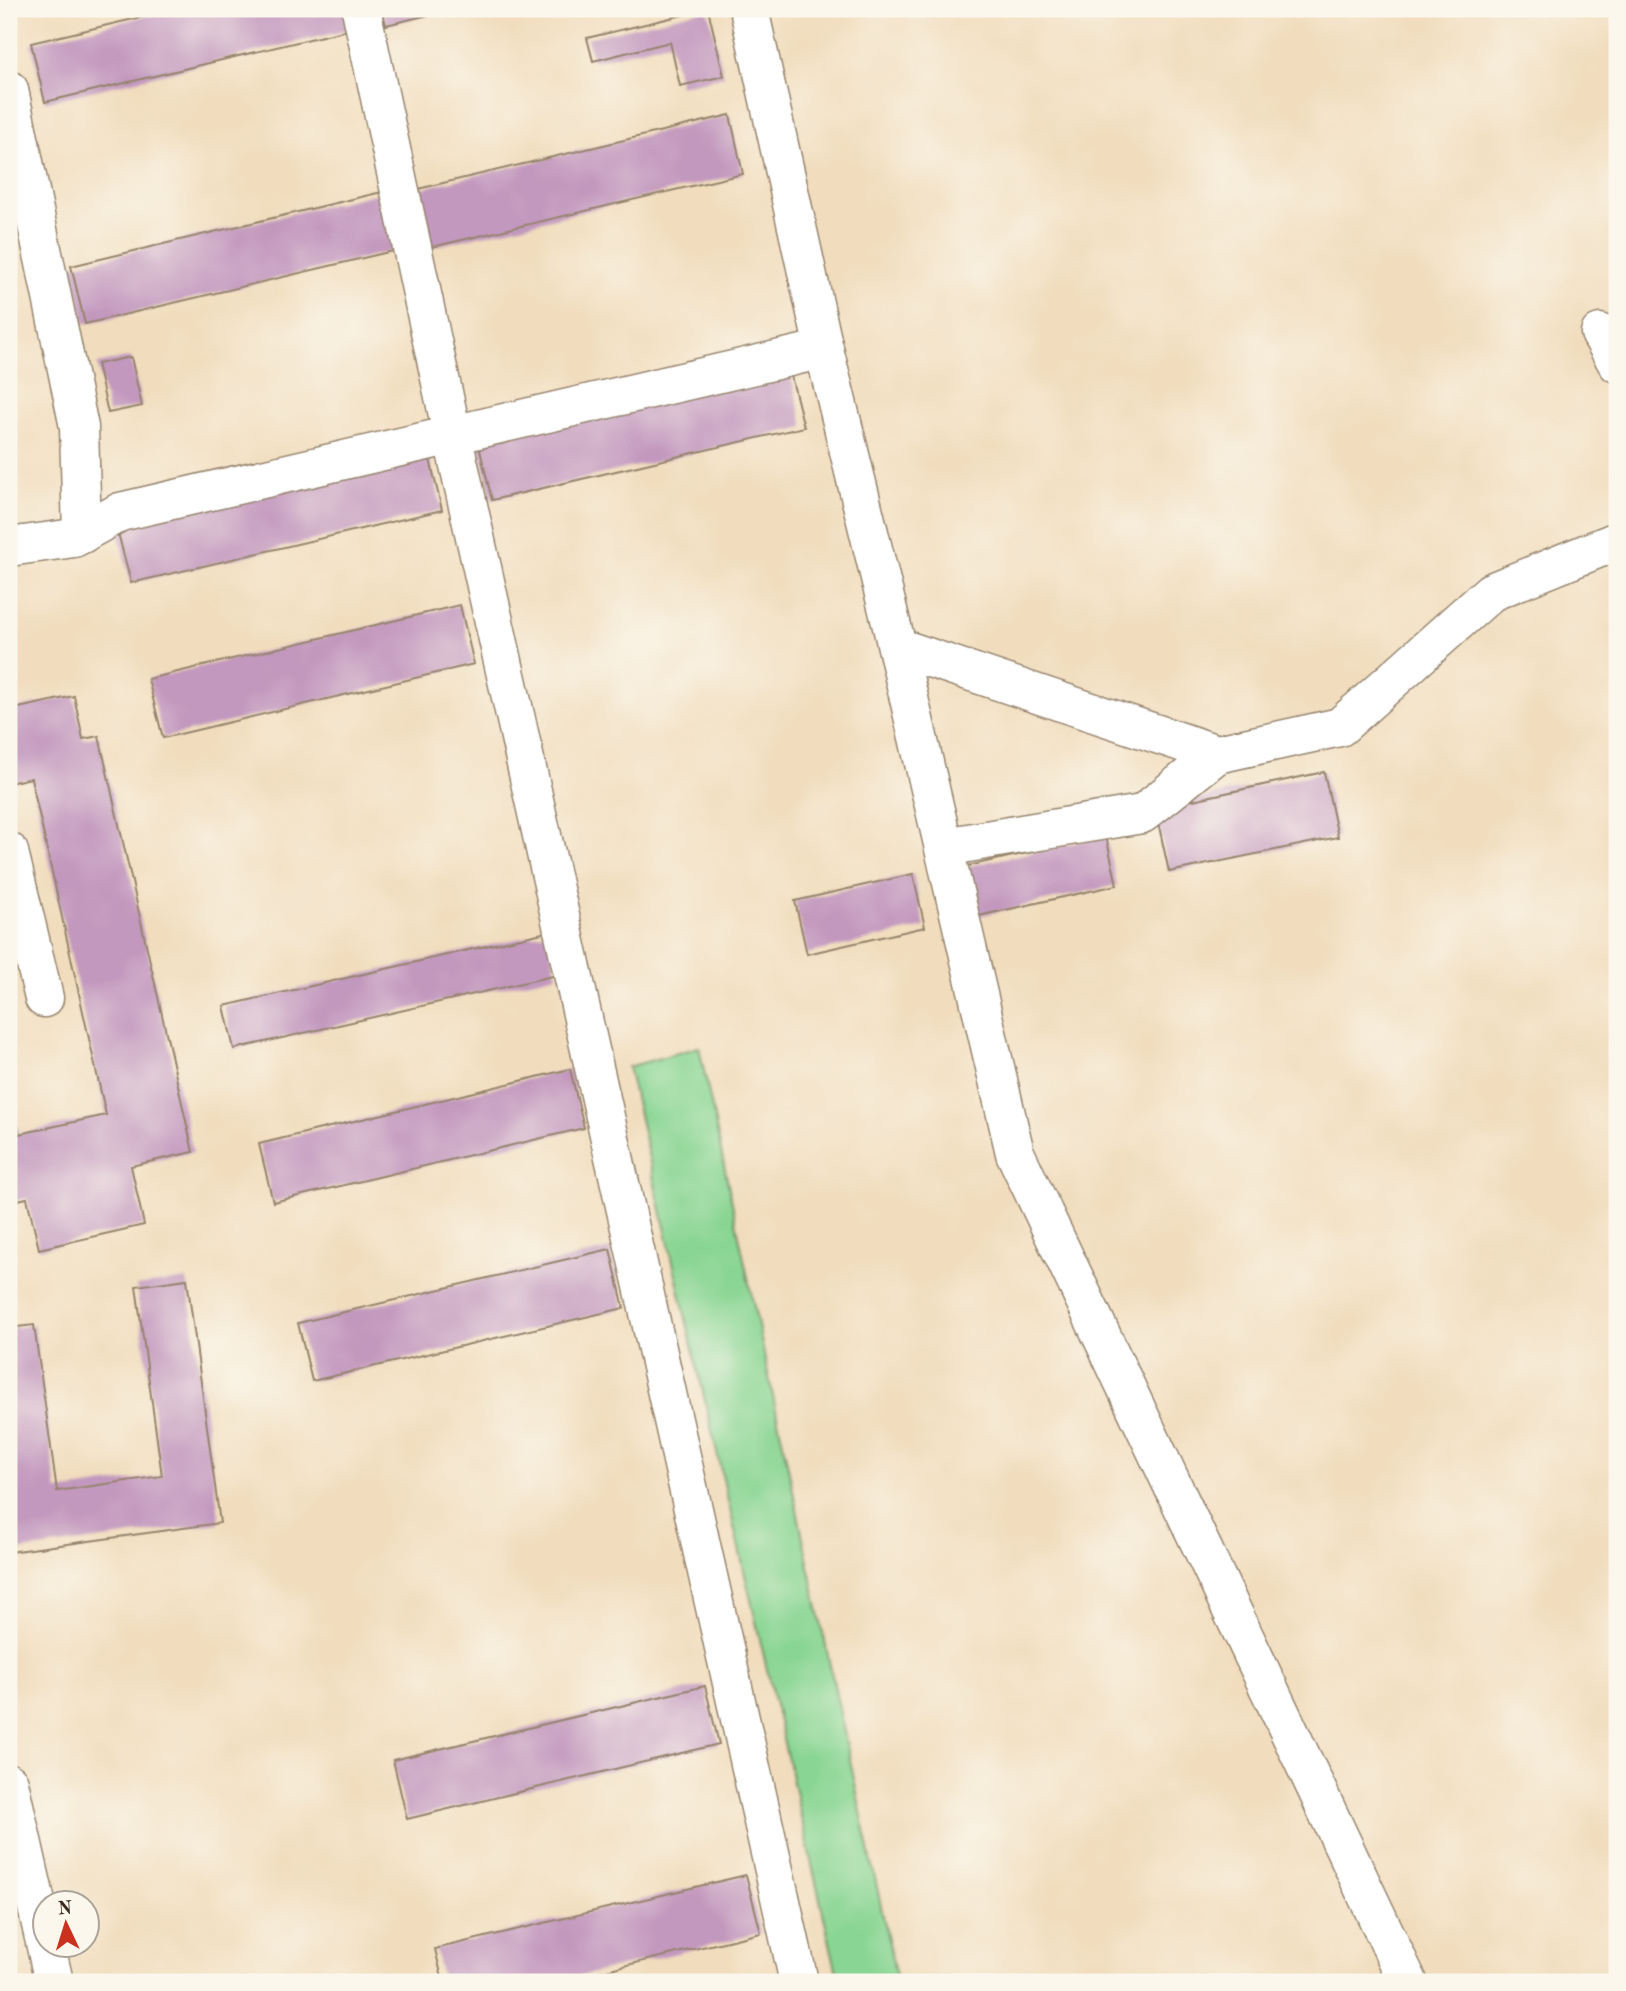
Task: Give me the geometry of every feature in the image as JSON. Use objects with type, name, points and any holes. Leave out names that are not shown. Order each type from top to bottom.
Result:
[{"type":"street","points":[[361,9],[452,434],[799,1982]]},
{"type":"street","points":[[749,9],[824,349],[897,647],[1015,1153],[1408,1982]]},
{"type":"street","points":[[9,90],[79,427],[82,534]]},
{"type":"street","points":[[9,547],[74,538],[120,512],[824,349]]},
{"type":"street","points":[[944,847],[1142,814],[1217,754],[1340,727],[1491,592],[1617,541]]},
{"type":"street","points":[[897,647],[1217,754]]},
{"type":"street","points":[[9,852],[44,998]]},
{"type":"street","points":[[9,1783],[54,1982]]},
{"type":"green space","points":[[699,1047],[897,1982],[839,1982],[628,1067]]},
{"type":"building","points":[[176,9],[352,9],[356,28],[45,102],[31,43]]},
{"type":"building","points":[[382,9],[450,9],[450,10],[386,25]]},
{"type":"building","points":[[708,9],[724,76],[680,86],[670,42],[593,61],[587,38]]},
{"type":"building","points":[[730,115],[743,174],[432,247],[418,189]]},
{"type":"building","points":[[382,192],[397,250],[85,324],[71,266]]},
{"type":"building","points":[[131,357],[142,406],[108,413],[97,364]]},
{"type":"building","points":[[789,368],[804,427],[492,500],[478,442]]},
{"type":"building","points":[[428,451],[442,510],[131,583],[116,525]]},
{"type":"building","points":[[460,605],[474,664],[163,738],[148,679]]},
{"type":"building","points":[[74,696],[83,739],[99,736],[193,1152],[131,1166],[144,1225],[39,1249],[27,1198],[9,1202],[9,1092],[19,1134],[106,1115],[31,778],[9,783],[9,710]]},
{"type":"building","points":[[1324,772],[1338,837],[1169,872],[1155,808]]},
{"type":"building","points":[[1106,836],[1117,885],[974,917],[963,867]]},
{"type":"building","points":[[913,874],[925,927],[807,954],[795,901]]},
{"type":"building","points":[[547,932],[557,975],[234,1049],[224,1006]]},
{"type":"building","points":[[570,1069],[584,1128],[273,1202],[259,1144]]},
{"type":"building","points":[[610,1249],[624,1308],[312,1381],[298,1323]]},
{"type":"building","points":[[187,1279],[220,1523],[9,1552],[9,1328],[34,1325],[57,1491],[162,1476],[136,1286]]},
{"type":"building","points":[[705,1686],[719,1744],[407,1819],[393,1760]]},
{"type":"building","points":[[746,1875],[761,1933],[556,1982],[443,1982],[435,1949]]}]
